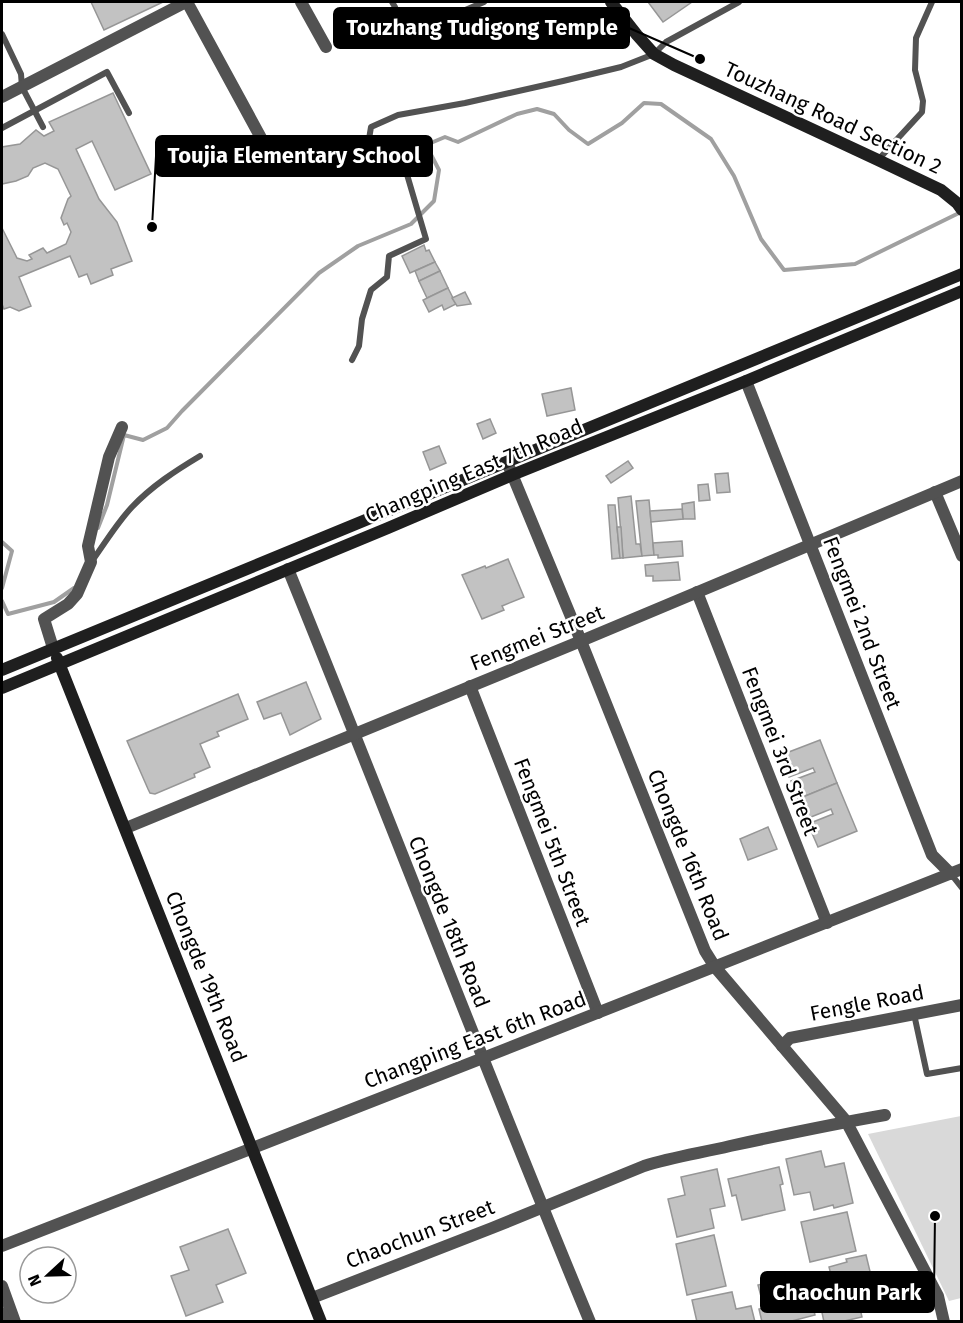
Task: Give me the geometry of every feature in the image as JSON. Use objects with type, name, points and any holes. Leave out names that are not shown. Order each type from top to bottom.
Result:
[{"type":"street","points":[[2,96],[186,2],[266,147]]},
{"type":"street","points":[[301,2],[326,47]]},
{"type":"street","name":"Touzhang Road Section 2","points":[[612,2],[654,54],[941,190],[959,207]]},
{"type":"street","name":"Changping East 7th Road","points":[[2,670],[962,274]]},
{"type":"street","name":"Changping East 7th Road","points":[[2,688],[512,475],[962,291]]},
{"type":"street","name":"Fengmei 2nd Street","points":[[746,381],[932,855],[956,872]]},
{"type":"street","points":[[53,648],[44,619],[68,604],[77,594],[92,562],[88,546],[109,457],[122,427]]},
{"type":"street","name":"Chongde 16th Road","points":[[507,462],[705,951],[715,967],[846,1121],[938,1296],[943,1321]]},
{"type":"street","name":"Fengmei Street","points":[[126,828],[962,481]]},
{"type":"street","points":[[935,492],[962,556]]},
{"type":"street","name":"Chongde 18th Road","points":[[288,569],[590,1322]]},
{"type":"street","name":"Fengmei 3rd Street","points":[[697,592],[827,923]]},
{"type":"street","name":"Chongde 19th Road","points":[[53,648],[321,1322]]},
{"type":"street","name":"Fengmei 5th Street","points":[[470,686],[598,1013]]},
{"type":"street","name":"Changping East 6th Road","points":[[2,1246],[956,872]]},
{"type":"street","name":"Fengle Road","points":[[782,1046],[790,1038],[962,1005]]},
{"type":"street","name":"Chaochun Street","points":[[312,1298],[665,1159],[885,1115]]},
{"type":"street","points":[[2,1286],[15,1322]]},
{"type":"street","points":[[2,1313],[6,1322]]},
{"type":"lane","points":[[421,29],[484,2]]},
{"type":"lane","points":[[352,360],[359,346],[362,319],[371,290],[387,277],[389,255],[426,239],[403,161],[381,142],[369,139],[371,127],[398,115],[621,67],[654,54],[666,42],[739,2]]},
{"type":"lane","points":[[878,160],[922,112],[923,101],[915,70],[916,38],[932,2]]},
{"type":"lane","points":[[2,34],[21,74],[22,87],[43,127]]},
{"type":"lane","points":[[2,128],[107,72],[129,113]]},
{"type":"lane","points":[[92,562],[130,509],[157,484],[200,456]]},
{"type":"lane","points":[[956,872],[962,888]]},
{"type":"lane","points":[[914,1014],[927,1074],[962,1068]]},
{"type":"shaded area","points":[[961,1116],[961,1298],[949,1301],[868,1134]]},
{"type":"building","points":[[91,2],[163,2],[104,30]]},
{"type":"building","points":[[648,2],[692,2],[663,22]]},
{"type":"building","points":[[113,93],[151,174],[115,190],[92,141],[76,149],[99,199],[117,222],[132,261],[111,269],[113,275],[91,284],[87,274],[79,277],[70,256],[19,277],[31,306],[19,311],[10,307],[4,309],[2,304],[2,228],[17,258],[27,261],[32,259],[29,255],[43,248],[47,253],[66,244],[71,232],[67,223],[64,225],[61,218],[71,196],[58,169],[45,163],[33,168],[28,176],[2,184],[2,147],[20,144],[36,130],[44,136],[54,131],[49,122]]},
{"type":"building","points":[[424,245],[435,262],[410,273],[402,256]]},
{"type":"building","points":[[435,262],[440,271],[419,281],[415,271]]},
{"type":"building","points":[[440,271],[448,288],[427,298],[419,281]]},
{"type":"building","points":[[448,288],[456,304],[444,310],[442,305],[429,312],[423,300]]},
{"type":"building","points":[[465,292],[471,304],[457,306],[452,298]]},
{"type":"building","points":[[571,388],[575,410],[547,416],[542,394]]},
{"type":"building","points":[[490,419],[496,433],[483,439],[477,424]]},
{"type":"building","points":[[439,446],[446,463],[430,470],[423,452]]},
{"type":"building","points":[[628,461],[633,468],[611,483],[606,476]]},
{"type":"building","points":[[728,473],[730,492],[717,493],[715,474]]},
{"type":"building","points":[[708,484],[710,500],[699,501],[698,485]]},
{"type":"building","points":[[631,496],[636,544],[640,544],[642,556],[623,558],[618,498]]},
{"type":"building","points":[[649,500],[654,555],[642,556],[636,501]]},
{"type":"building","points":[[694,502],[695,519],[683,519],[682,504]]},
{"type":"building","points":[[608,505],[615,505],[620,558],[612,559]]},
{"type":"building","points":[[682,509],[683,519],[651,522],[650,511]]},
{"type":"building","points":[[617,527],[621,527],[623,558],[620,558]]},
{"type":"building","points":[[682,541],[683,556],[658,558],[658,555],[654,555],[653,543]]},
{"type":"building","points":[[508,559],[524,597],[502,606],[504,610],[482,619],[462,575]]},
{"type":"building","points":[[678,562],[680,580],[653,581],[653,576],[646,576],[645,565]]},
{"type":"building","points":[[306,682],[321,719],[290,735],[281,713],[264,719],[257,702]]},
{"type":"building","points":[[238,694],[248,719],[217,732],[219,736],[200,744],[210,767],[194,774],[195,777],[155,794],[150,793],[127,741]]},
{"type":"building","points":[[820,740],[837,783],[798,799],[791,781],[815,772],[813,768],[789,777],[781,755]]},
{"type":"building","points":[[837,783],[857,831],[818,847],[808,824],[833,814],[831,809],[806,819],[798,799]]},
{"type":"building","points":[[768,827],[777,849],[748,860],[740,839]]},
{"type":"building","points":[[821,1151],[825,1167],[844,1163],[853,1203],[814,1210],[810,1192],[794,1195],[786,1159]]},
{"type":"building","points":[[779,1167],[785,1210],[742,1220],[736,1195],[732,1196],[728,1179]]},
{"type":"building","points":[[717,1169],[725,1206],[710,1209],[714,1228],[677,1237],[668,1199],[685,1195],[681,1177]]},
{"type":"building","points":[[847,1212],[856,1251],[810,1262],[801,1222]]},
{"type":"building","points":[[228,1229],[246,1273],[216,1285],[223,1302],[186,1316],[171,1276],[189,1270],[180,1247]]},
{"type":"building","points":[[714,1235],[726,1286],[687,1295],[676,1244]]},
{"type":"building","points":[[866,1255],[876,1296],[858,1300],[862,1317],[840,1322],[824,1322],[817,1289],[834,1286],[829,1267],[847,1262],[846,1259]]},
{"type":"building","points":[[802,1275],[815,1315],[788,1322],[762,1322],[759,1309],[764,1308],[758,1285]]},
{"type":"building","points":[[732,1292],[736,1309],[751,1306],[755,1322],[697,1322],[692,1300]]},
{"type":"waterway","points":[[98,528],[107,505],[124,435],[143,440],[167,428],[319,273],[358,246],[411,224],[434,201],[439,170],[426,145],[445,137],[458,142],[517,114],[537,109],[554,114],[569,130],[588,144],[622,123],[644,103],[661,104],[711,139],[734,176],[761,239],[784,270],[855,264],[961,212]]},
{"type":"waterway","points":[[2,542],[12,551],[2,588]]},
{"type":"waterway","points":[[2,601],[8,614],[54,602],[74,588]]},
{"type":"place","name":"Touzhang Tudigong Temple","points":[[700,59]]},
{"type":"place","name":"Toujia Elementary School","points":[[152,227]]},
{"type":"place","name":"Chaochun Park","points":[[935,1216]]}]
